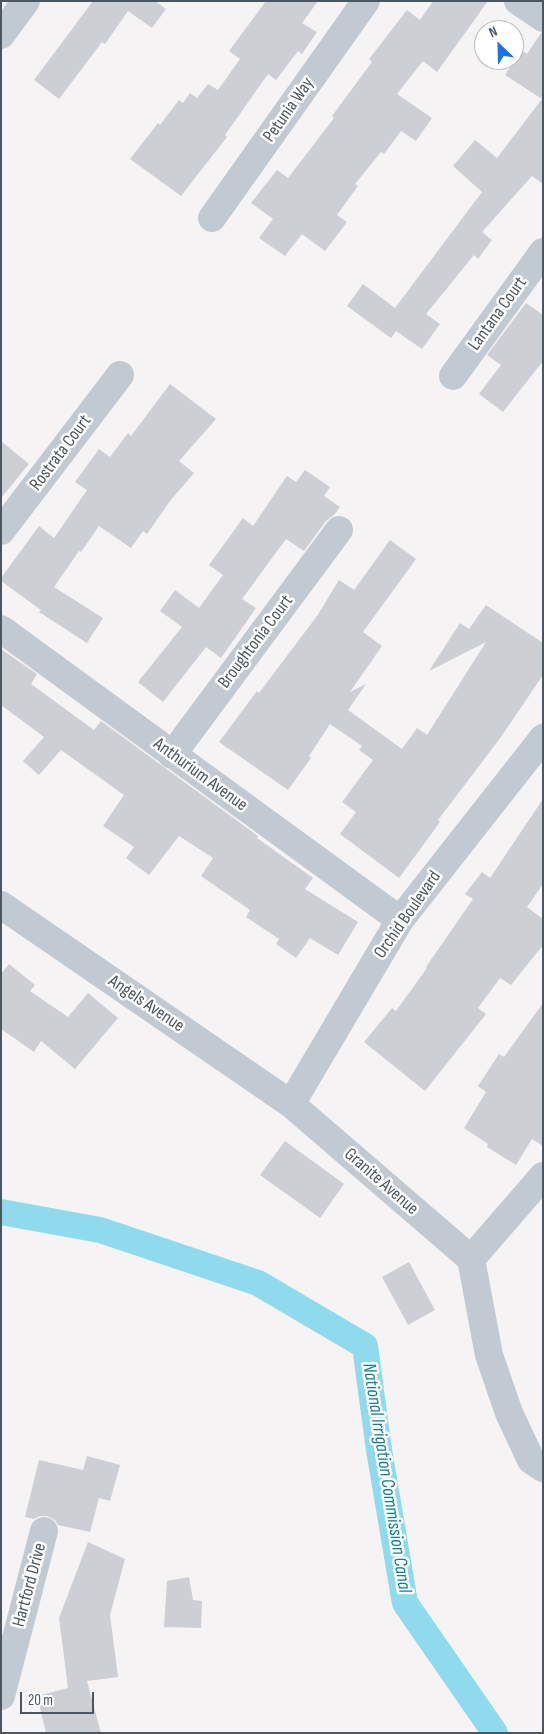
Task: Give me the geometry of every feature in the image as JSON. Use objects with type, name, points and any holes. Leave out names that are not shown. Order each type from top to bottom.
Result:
[{"type":"street","points":[[1,35],[26,1]]},
{"type":"street","name":"Petunia Way","points":[[212,218],[366,1]]},
{"type":"street","points":[[518,1],[543,18]]},
{"type":"street","name":"Lantana Court","points":[[452,376],[543,252]]},
{"type":"street","name":"Rostrata Court","points":[[1,531],[120,375]]},
{"type":"street","name":"Broughtonia Court","points":[[172,755],[339,530]]},
{"type":"street","name":"Anthurium Avenue","points":[[1,629],[400,920]]},
{"type":"street","name":"Orchid Boulevard","points":[[292,1104],[400,920],[543,738]]},
{"type":"street","name":"Angels Avenue","points":[[1,905],[292,1104]]},
{"type":"street","name":"Granite Avenue","points":[[292,1104],[471,1259]]},
{"type":"street","points":[[543,1176],[471,1259],[489,1355],[509,1413],[531,1460],[543,1468]]},
{"type":"street","name":"Hartford Drive","points":[[1,1696],[44,1532]]},
{"type":"building","points":[[93,1],[155,1],[166,9],[152,28],[128,11],[105,44],[102,42],[59,99],[34,80]]},
{"type":"building","points":[[266,1],[318,1],[302,23],[317,32],[302,54],[298,51],[276,80],[268,74],[225,135],[227,137],[181,196],[130,159],[179,100],[183,103],[190,93],[197,98],[208,84],[218,90],[240,59],[229,51]]},
{"type":"building","points":[[433,1],[488,1],[437,72],[423,61],[397,94],[432,118],[416,141],[401,131],[384,154],[381,152],[355,184],[358,186],[337,215],[347,222],[325,251],[302,234],[285,256],[259,238],[273,219],[251,203],[277,170],[288,178],[334,118],[332,116],[372,62],[369,59],[407,10],[420,20]]},
{"type":"building","points":[[541,33],[543,33],[543,184],[532,176],[482,232],[492,240],[478,259],[474,255],[426,314],[440,324],[422,349],[396,331],[391,338],[347,306],[363,284],[395,308],[482,192],[453,166],[475,140],[497,158],[542,99],[505,75],[508,70],[524,70],[524,52],[527,54]]},
{"type":"building","points":[[526,303],[543,315],[543,361],[503,412],[479,394],[501,365],[487,355]]},
{"type":"building","points":[[170,384],[216,419],[179,461],[194,473],[170,501],[147,534],[143,531],[131,548],[99,526],[54,587],[103,618],[87,643],[39,612],[41,610],[1,581],[1,578],[39,526],[54,538],[87,490],[75,482],[99,449],[110,457],[128,433],[131,436]]},
{"type":"building","points":[[1,441],[29,464],[1,498]]},
{"type":"building","points":[[305,470],[330,487],[324,496],[340,507],[326,521],[304,551],[286,539],[242,599],[256,608],[221,658],[206,647],[163,702],[138,682],[182,627],[160,611],[175,590],[199,608],[223,575],[209,565],[243,518],[253,526],[287,476],[296,482]]},
{"type":"building","points":[[390,540],[416,559],[363,632],[382,646],[350,692],[366,684],[348,710],[402,749],[417,728],[427,735],[486,642],[429,671],[460,623],[469,629],[486,605],[543,643],[543,675],[501,737],[438,820],[440,822],[399,878],[340,834],[356,812],[342,802],[373,760],[359,750],[362,746],[330,724],[309,756],[311,758],[288,790],[219,742],[317,616],[339,580],[354,590]]},
{"type":"building","points":[[1,649],[37,674],[31,684],[94,730],[101,721],[313,878],[305,889],[358,922],[338,955],[310,938],[296,958],[276,944],[279,939],[246,917],[250,910],[201,876],[213,858],[179,836],[149,875],[126,858],[134,847],[103,826],[124,795],[61,750],[39,775],[23,761],[44,737],[1,705]]},
{"type":"building","points":[[543,799],[543,884],[527,907],[543,919],[543,945],[511,985],[500,978],[478,1008],[486,1014],[425,1091],[364,1042],[392,1008],[396,1011],[473,899],[465,894],[482,872],[490,878]]},
{"type":"building","points":[[9,964],[35,985],[30,991],[68,1017],[88,993],[118,1018],[75,1069],[41,1041],[34,1052],[1,1029],[1,974]]},
{"type":"building","points":[[543,1003],[543,1146],[532,1139],[516,1165],[487,1147],[488,1144],[464,1128],[486,1092],[478,1086],[499,1054],[504,1057]]},
{"type":"building","points":[[285,1141],[344,1184],[320,1218],[260,1175]]},
{"type":"building","points":[[409,1262],[435,1310],[408,1325],[382,1277]]},
{"type":"building","points":[[87,1456],[120,1465],[110,1501],[99,1498],[90,1532],[58,1525],[55,1520],[47,1516],[40,1516],[34,1519],[25,1517],[39,1460],[83,1470]]},
{"type":"building","points":[[88,1542],[125,1559],[110,1615],[118,1677],[87,1681],[101,1733],[46,1733],[37,1696],[68,1688],[59,1618]]},
{"type":"building","points":[[189,1577],[193,1600],[202,1601],[201,1628],[164,1627],[167,1581]]},
{"type":"waterway","name":"National Irrigation Commission Canal","points":[[1,1212],[100,1230],[258,1283],[365,1346],[379,1450],[405,1603],[495,1733]]}]
